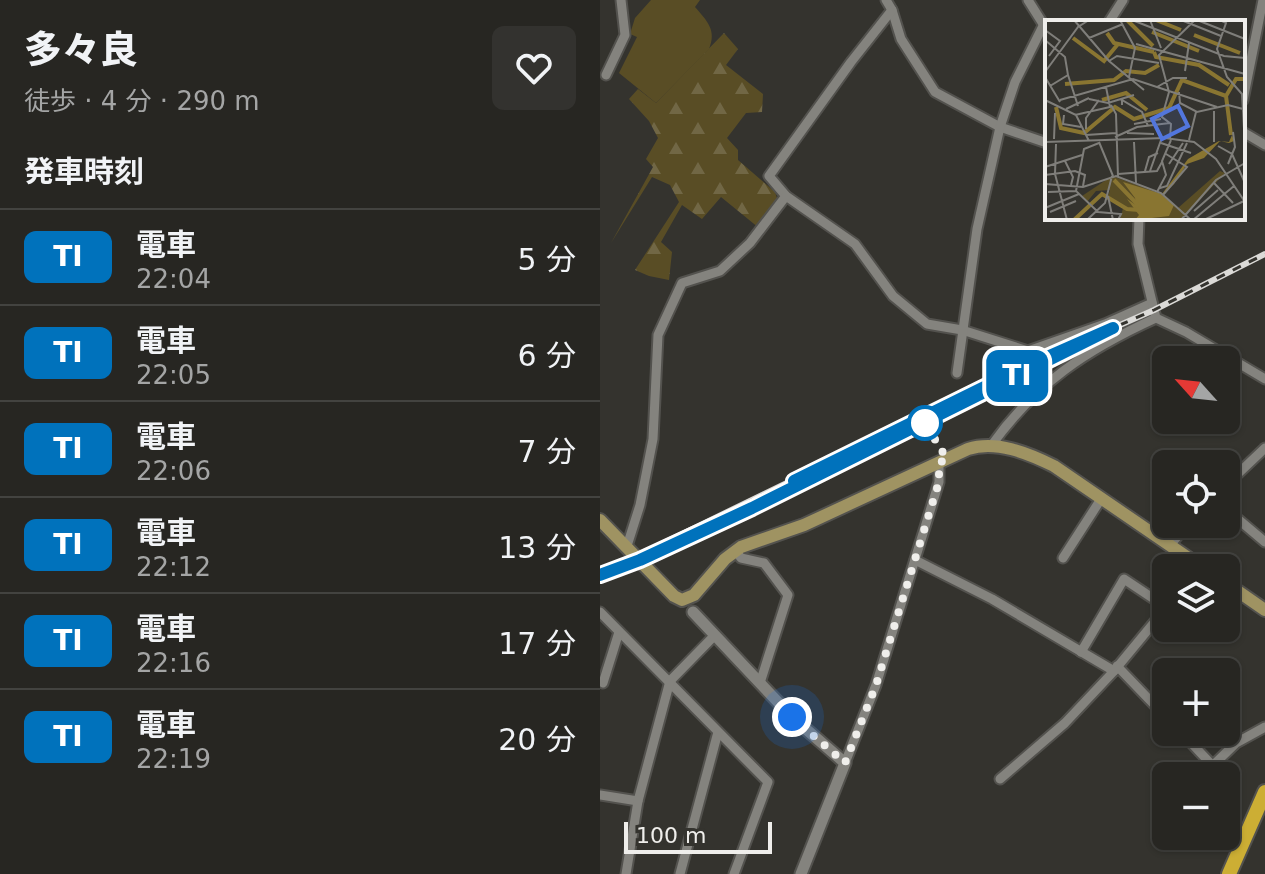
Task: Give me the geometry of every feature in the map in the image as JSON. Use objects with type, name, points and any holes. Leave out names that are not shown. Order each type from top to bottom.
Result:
[{"type":"highway","points":[[1229,874],[1265,792]]},
{"type":"main road","points":[[600,520],[674,596],[682,600],[694,595],[735,550],[752,541],[804,525],[968,449],[991,446],[1042,460],[1181,554]]},
{"type":"main road","points":[[1240,593],[1265,610]]},
{"type":"street","points":[[606,75],[625,35],[621,0]]},
{"type":"street","points":[[886,0],[901,39],[935,92],[1000,127],[1045,142]]},
{"type":"street","points":[[957,373],[977,229],[1000,127],[1015,82],[1045,28],[1028,0]]},
{"type":"street","points":[[1110,20],[1123,0]]},
{"type":"street","points":[[1245,90],[1263,0]]},
{"type":"street","points":[[892,10],[769,176],[786,196],[855,244],[893,296],[927,324],[962,330],[1028,351],[1105,324],[1152,303]]},
{"type":"street","points":[[1245,133],[1265,145]]},
{"type":"street","points":[[627,546],[640,505],[653,439],[660,330],[682,283],[720,271],[750,243],[786,196]]},
{"type":"street","points":[[1139,220],[1138,244],[1156,318]]},
{"type":"street","points":[[1156,318],[1186,332],[1265,379]]},
{"type":"street","points":[[991,446],[1025,402],[1067,366],[1156,318]]},
{"type":"street","points":[[1240,472],[1265,448]]},
{"type":"street","points":[[801,874],[876,685],[939,482],[939,463]]},
{"type":"street","points":[[1063,558],[1101,499]]},
{"type":"street","points":[[1240,521],[1265,542]]},
{"type":"street","points":[[1170,545],[1176,538]]},
{"type":"street","points":[[735,550],[741,558],[764,563],[788,595],[760,683]]},
{"type":"street","points":[[915,560],[992,599],[1081,652],[1116,668],[1152,703]]},
{"type":"street","points":[[1081,652],[1124,579],[1152,598]]},
{"type":"street","points":[[600,612],[768,782],[734,874]]},
{"type":"street","points":[[693,612],[792,717],[845,763]]},
{"type":"street","points":[[1000,779],[1065,723],[1152,624]]},
{"type":"street","points":[[600,695],[619,632]]},
{"type":"street","points":[[626,874],[638,801],[670,681],[715,635]]},
{"type":"street","points":[[1215,762],[1236,743],[1265,727]]},
{"type":"street","points":[[680,874],[718,732]]},
{"type":"street","points":[[1194,746],[1209,762]]},
{"type":"street","points":[[600,795],[638,801]]},
{"type":"green space","points":[[651,0],[700,0],[695,7],[707,21],[712,36],[709,49],[656,103],[619,73],[637,37],[630,34],[635,18]]},
{"type":"green space","points":[[724,33],[738,49],[726,65],[763,94],[762,112],[746,113],[727,138],[738,150],[738,160],[775,192],[778,201],[759,228],[721,197],[702,219],[682,205],[661,242],[672,252],[669,280],[649,276],[635,270],[679,202],[670,185],[652,177],[611,243],[653,167],[646,159],[658,138],[649,121],[629,99],[638,89],[656,103]]},
{"type":"railway","points":[[600,574],[1265,254]]},
{"type":"train","name":"TI","points":[[600,575],[640,560],[752,508],[1113,328],[1029,365],[794,481]]},
{"type":"route","points":[[792,717],[845,763],[876,685],[939,482],[939,463],[947,459],[925,423]]}]
